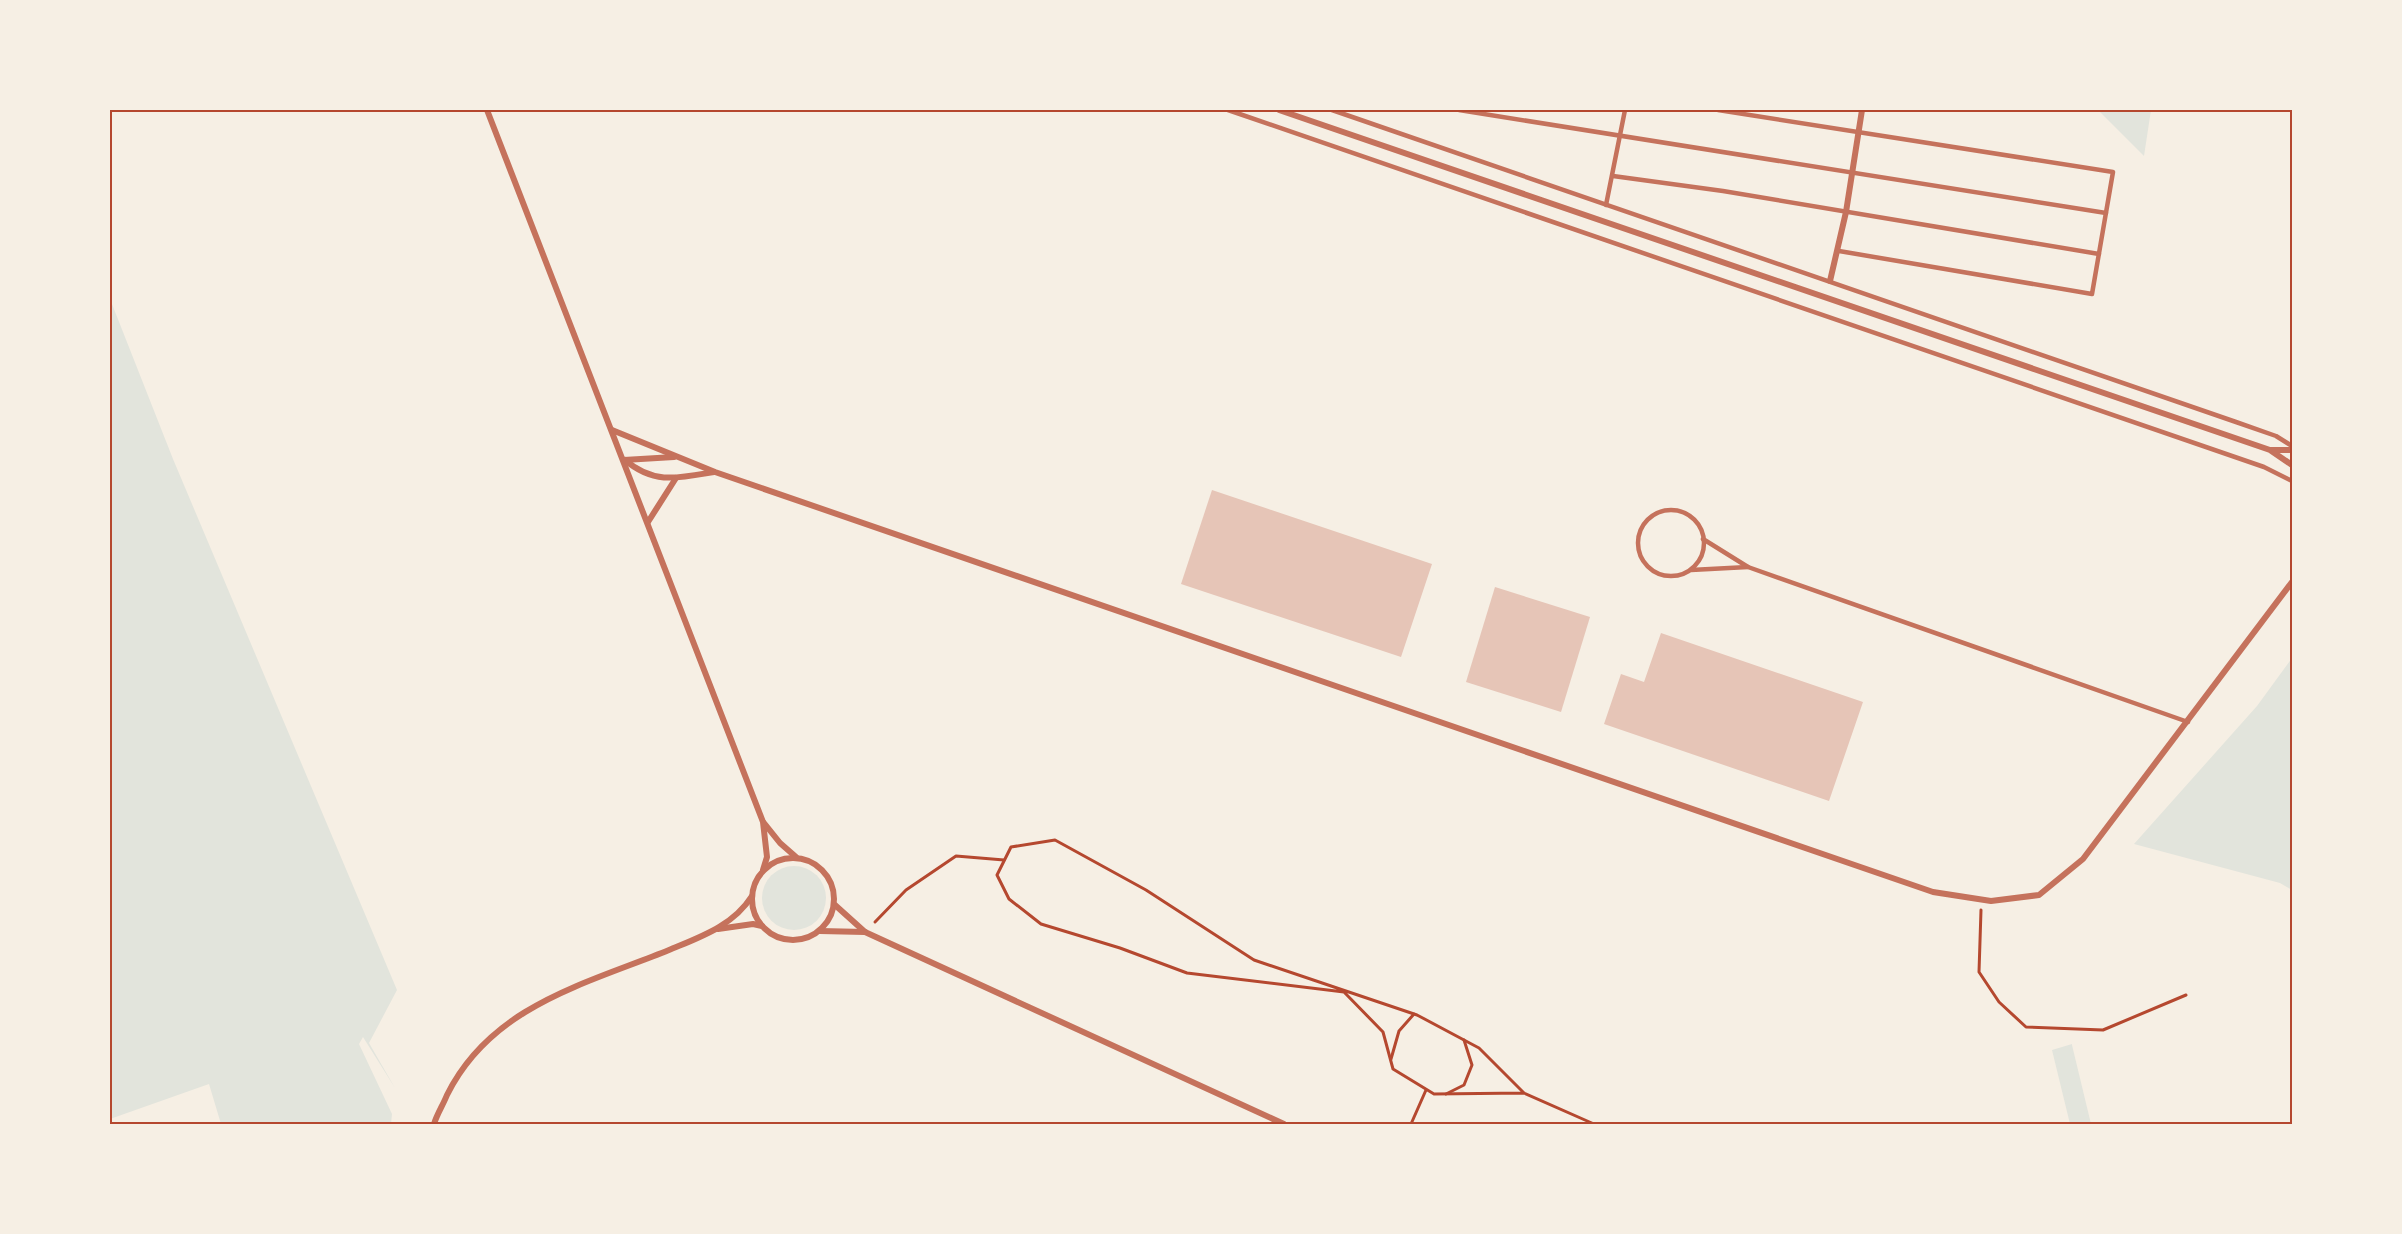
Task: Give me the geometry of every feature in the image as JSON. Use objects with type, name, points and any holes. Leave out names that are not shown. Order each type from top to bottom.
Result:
[{"type":"street","points":[[487,110],[763,822],[767,857],[763,870]]},
{"type":"street","points":[[1279,110],[2270,450],[2292,465]]},
{"type":"street","points":[[1830,281],[1839,251],[1862,110]]},
{"type":"street","points":[[612,429],[715,472],[1933,892],[1991,902],[2039,895],[2083,860],[2292,582]]},
{"type":"street","points":[[2270,450],[2292,450]]},
{"type":"street","points":[[624,460],[677,457]]},
{"type":"street","points":[[624,460],[638,472],[655,477],[675,478],[715,472]]},
{"type":"street","points":[[648,522],[675,478]]},
{"type":"street","points":[[435,1125],[453,1083],[476,1051],[511,1020],[545,999],[718,929],[753,924],[762,926],[783,939],[808,938],[819,932],[832,915],[835,905],[832,885],[821,867],[796,857],[780,843],[763,822]]},
{"type":"street","points":[[718,929],[737,914],[752,896],[757,878],[763,870],[778,860],[796,857]]},
{"type":"street","points":[[752,896],[756,917],[762,926]]},
{"type":"street","points":[[835,905],[865,932],[1284,1125]]},
{"type":"street","points":[[819,932],[865,932]]},
{"type":"lane","points":[[1228,110],[2253,464],[2292,481]]},
{"type":"lane","points":[[1332,110],[2256,429],[2292,446]]},
{"type":"lane","points":[[1459,110],[2106,213]]},
{"type":"lane","points":[[1606,205],[1625,110]]},
{"type":"lane","points":[[1718,110],[2113,172],[2092,294],[1839,251]]},
{"type":"lane","points":[[1613,176],[2099,254]]},
{"type":"lane","points":[[1691,570],[1701,559],[1703,539],[1696,523],[1678,511],[1666,510],[1652,516],[1642,528],[1638,542],[1639,553],[1650,569],[1671,576],[1691,570],[1748,567]]},
{"type":"lane","points":[[1703,539],[1748,567],[2073,684],[2188,722]]},
{"type":"path","points":[[1524,1093],[1434,1094],[1393,1069],[1383,1032],[1344,992],[1187,973],[1119,948],[1041,924],[1009,899],[997,875],[1011,847],[1054,840],[1146,890],[1254,960],[1414,1014],[1464,1040],[1479,1048],[1524,1093],[1594,1125]]},
{"type":"path","points":[[865,932],[906,890],[956,856],[1004,860]]},
{"type":"path","points":[[1981,900],[1979,972],[1999,1002],[2026,1027],[2103,1030],[2186,995]]},
{"type":"path","points":[[1391,1061],[1400,1031],[1414,1014]]},
{"type":"path","points":[[1444,1095],[1464,1085],[1472,1065],[1464,1040]]},
{"type":"path","points":[[1412,1125],[1426,1090]]},
{"type":"shaded area","points":[[2098,110],[2151,110],[2144,156]]},
{"type":"shaded area","points":[[110,299],[173,459],[397,990],[369,1043],[395,1088],[363,1037],[359,1044],[392,1114],[391,1124],[221,1124],[209,1084],[110,1119]]},
{"type":"shaded area","points":[[2292,658],[2292,890],[2280,883],[2134,844],[2257,706]]},
{"type":"shaded area","points":[[794,866],[812,872],[820,880],[826,898],[820,916],[812,924],[794,930],[776,924],[768,916],[762,898],[768,880],[776,872]]},
{"type":"shaded area","points":[[2072,1044],[2091,1124],[2070,1124],[2052,1050]]},
{"type":"building","points":[[1212,490],[1432,564],[1401,657],[1181,584]]},
{"type":"building","points":[[1495,587],[1590,617],[1561,712],[1466,682]]},
{"type":"building","points":[[1661,633],[1863,702],[1829,801],[1604,724],[1621,674],[1644,682]]}]
